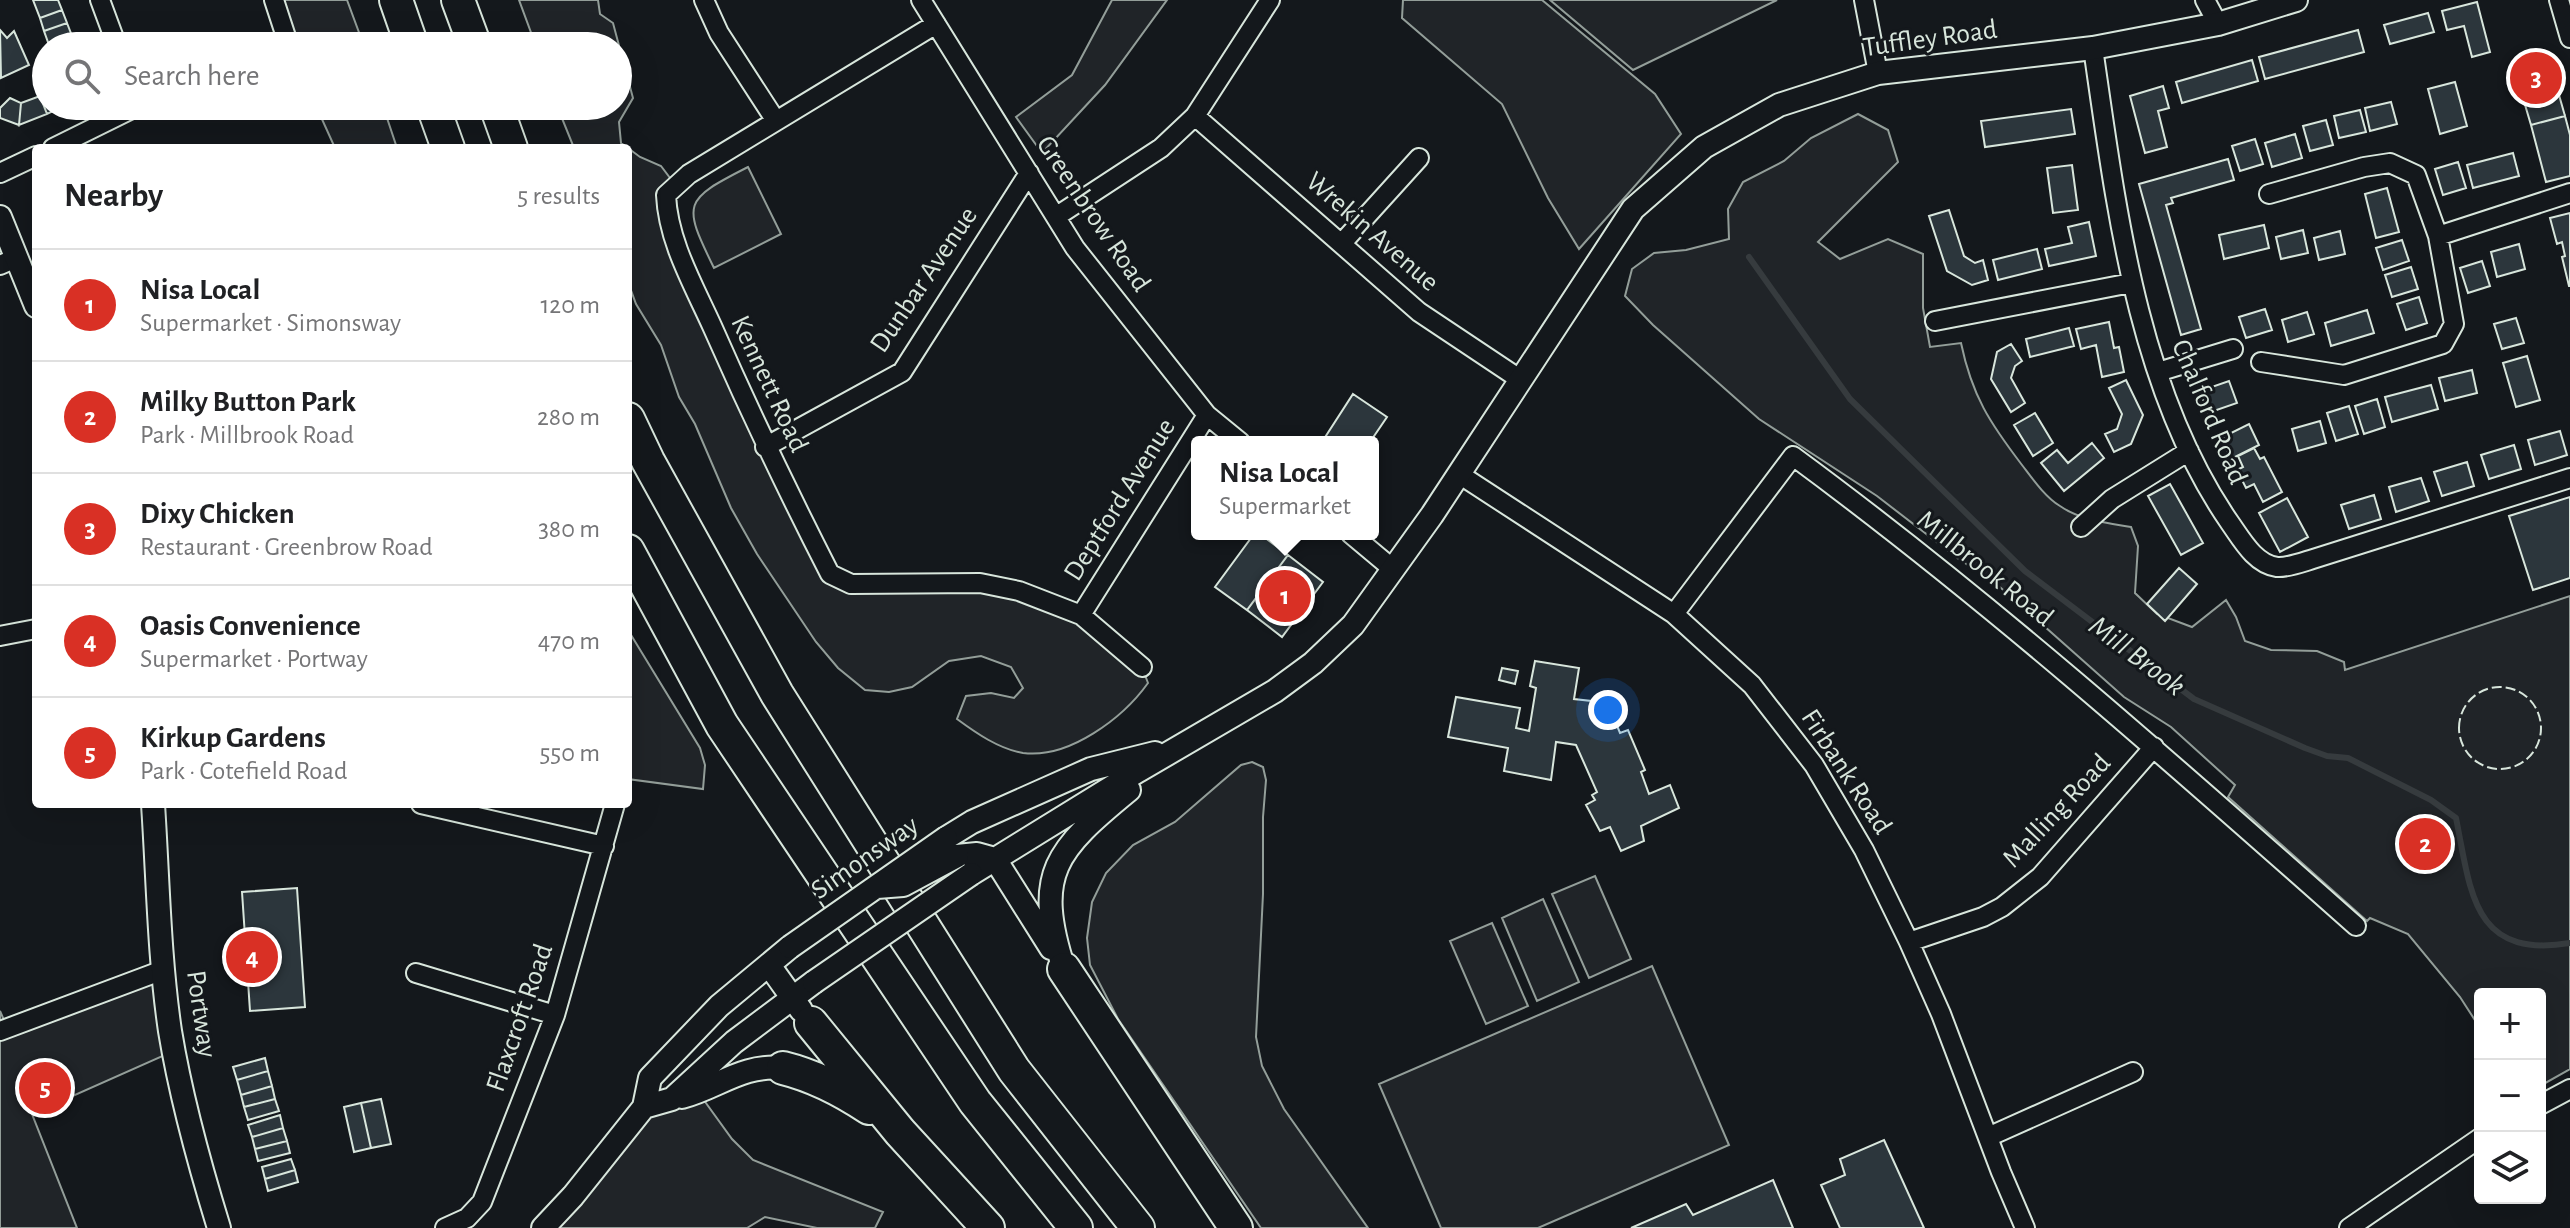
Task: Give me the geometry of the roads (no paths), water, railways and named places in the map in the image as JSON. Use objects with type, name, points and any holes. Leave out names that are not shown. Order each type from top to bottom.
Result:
[{"type":"highway","points":[[396,0],[407,32]]},
{"type":"highway","points":[[458,0],[470,32]]},
{"type":"highway","points":[[438,120],[447,144]]},
{"type":"highway","points":[[501,120],[510,144]]},
{"type":"highway","points":[[632,427],[777,694],[1014,1070],[1138,1228]]},
{"type":"highway","points":[[632,558],[722,725],[975,1102],[1076,1228]]},
{"type":"highway","points":[[1064,969],[1236,1228]]},
{"type":"highway","points":[[802,1011],[900,1132],[988,1228]]},
{"type":"highway","points":[[783,1068],[805,1073],[837,1087],[900,1132]]},
{"type":"street","points":[[100,0],[112,32]]},
{"type":"street","points":[[274,0],[284,32]]},
{"type":"street","points":[[704,0],[719,33],[776,121]]},
{"type":"street","name":"Greenbrow Road","points":[[921,0],[1075,248],[1207,415],[1233,436]]},
{"type":"street","points":[[1057,216],[1161,148],[1195,116],[1270,0]]},
{"type":"street","points":[[1864,0],[1878,73]]},
{"type":"street","points":[[2205,0],[2218,24]]},
{"type":"street","name":"Tuffley Road","points":[[1459,474],[1633,209],[1704,147],[1779,105],[1878,73],[2093,48],[2218,24],[2296,0]]},
{"type":"street","points":[[2559,0],[2570,38]]},
{"type":"street","name":"Kennett Road","points":[[936,24],[689,174],[666,195],[668,220],[686,269],[765,447],[830,574],[851,584],[980,583],[1019,591],[1081,615],[1142,667]]},
{"type":"street","name":"Chalford Road","points":[[2093,48],[2131,283],[2158,372],[2189,451],[2212,498],[2255,557],[2278,567],[2313,559],[2570,478]]},
{"type":"street","name":"Wrekin Avenue","points":[[1195,116],[1419,312],[1521,380]]},
{"type":"street","points":[[61,144],[110,120]]},
{"type":"street","points":[[0,173],[32,158]]},
{"type":"street","points":[[1342,243],[1419,158]]},
{"type":"street","points":[[2261,362],[2344,375],[2443,344],[2454,324],[2438,236],[2416,175],[2390,163],[2364,167],[2269,194]]},
{"type":"street","name":"Dunbar Avenue","points":[[765,447],[902,372],[1029,173]]},
{"type":"street","points":[[2438,236],[2570,193]]},
{"type":"street","points":[[0,217],[8,262],[32,300]]},
{"type":"street","points":[[1935,321],[2131,283]]},
{"type":"street","points":[[2158,372],[2233,349]]},
{"type":"street","name":"Deptford Avenue","points":[[1194,436],[1207,415]]},
{"type":"street","name":"Deptford Avenue","points":[[1081,615],[1191,440]]},
{"type":"street","points":[[2081,527],[2112,499],[2189,451]]},
{"type":"street","name":"Millbrook Road","points":[[1674,614],[1793,456],[1926,556],[2154,747],[2356,926]]},
{"type":"street","name":"Simonsway","points":[[644,1107],[672,1099],[734,1042],[802,1011],[814,982],[971,874],[1275,691],[1313,663],[1353,625],[1459,474]]},
{"type":"street","name":"Firbank Road","points":[[1459,474],[1674,614],[1752,685],[1814,765],[1864,850],[1909,942],[1941,1014],[2025,1228]]},
{"type":"street","points":[[1358,540],[1394,570]]},
{"type":"street","points":[[0,636],[32,630]]},
{"type":"street","points":[[1064,969],[1052,932],[1049,906],[1054,877],[1064,853],[1075,836],[1183,746]]},
{"type":"street","name":"Simonsway","points":[[543,1228],[573,1196],[644,1107],[650,1078],[719,1006],[790,947],[876,887],[951,847],[972,822],[1091,769],[1183,746]]},
{"type":"street","name":"Malling Road","points":[[1909,942],[1983,917],[2020,894],[2040,877],[2154,747]]},
{"type":"street","name":"Portway","points":[[153,808],[170,1032],[189,1128],[219,1228]]},
{"type":"street","points":[[438,808],[604,846]]},
{"type":"street","name":"Flaxcroft Road","points":[[445,1228],[467,1218],[482,1202],[555,1015],[614,808]]},
{"type":"street","points":[[951,847],[995,859],[1064,969]]},
{"type":"street","points":[[769,965],[802,1011]]},
{"type":"street","points":[[2,1023],[163,970]]},
{"type":"street","points":[[416,973],[555,1015]]},
{"type":"street","points":[[672,1099],[698,1092],[734,1074],[765,1067],[783,1068]]},
{"type":"street","points":[[1988,1137],[2133,1072]]},
{"type":"street","points":[[2546,1103],[2567,1098]]},
{"type":"street","points":[[2349,1228],[2474,1142]]},
{"type":"waterway","name":"Mill Brook","points":[[1749,257],[1850,399],[2025,571],[2194,699],[2305,748],[2327,756],[2348,758],[2431,800],[2456,818],[2473,895],[2482,915],[2495,930],[2513,941],[2538,945],[2570,943]]},
{"type":"place","name":"Dixy Chicken","points":[[2536,78]]},
{"type":"place","name":"Nisa Local","points":[[1285,596]]},
{"type":"place","name":"Milky Button Park","points":[[2425,844]]},
{"type":"place","name":"Oasis Convenience","points":[[252,957]]},
{"type":"place","name":"Kirkup Gardens","points":[[45,1088]]}]
